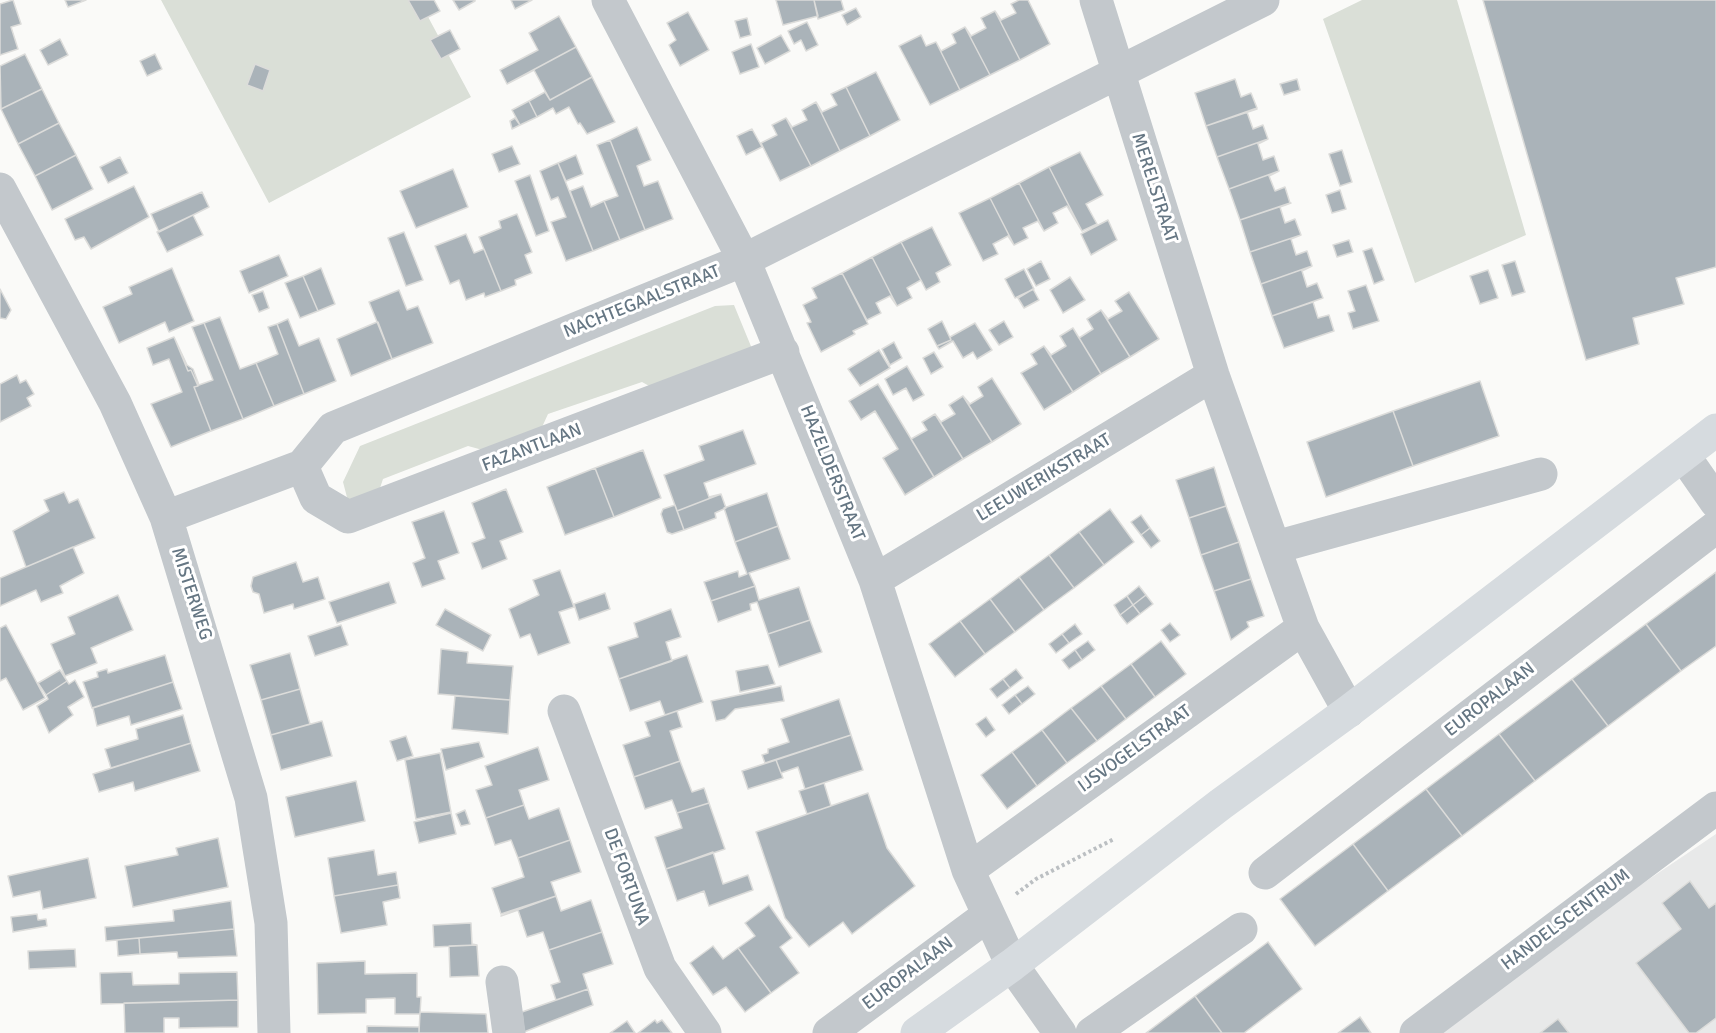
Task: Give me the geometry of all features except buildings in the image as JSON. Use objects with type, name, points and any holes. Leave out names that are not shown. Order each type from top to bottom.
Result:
[{"type":"street","name":"HAZELDERSTRAAT","points":[[608,0],[744,260],[783,352],[875,580],[968,870],[987,916],[1012,965]]},
{"type":"street","name":"MERELSTRAAT","points":[[1096,0],[1213,375]]},
{"type":"street","name":"NACHTEGAALSTRAAT","points":[[302,466],[333,428],[744,260],[1263,0]]},
{"type":"street","name":"MISTERWEG","points":[[0,189],[115,403],[166,517],[212,660],[251,798],[271,923],[273,1033]]},
{"type":"street","name":"FAZANTLAAN","points":[[302,466],[316,498],[348,517],[783,352]]},
{"type":"street","points":[[1213,375],[1303,628],[1349,711]]},
{"type":"street","name":"LEEUWERIKSTRAAT","points":[[875,580],[1213,375]]},
{"type":"street","points":[[917,1033],[1012,965],[1221,804],[1349,711],[1716,430]]},
{"type":"street","points":[[1684,456],[1716,502]]},
{"type":"street","points":[[166,517],[302,466]]},
{"type":"street","points":[[1276,547],[1540,474]]},
{"type":"street","name":"EUROPALAAN","points":[[1265,873],[1716,527]]},
{"type":"street","name":"IJSVOGELSTRAAT","points":[[968,870],[1303,628]]},
{"type":"street","name":"DE FORTUNA","points":[[564,711],[660,968],[705,1033]]},
{"type":"street","name":"HANDELSCENTRUM","points":[[1416,1033],[1716,808]]},
{"type":"street","name":"EUROPALAAN","points":[[829,1033],[987,916]]},
{"type":"street","points":[[1092,1033],[1241,930]]},
{"type":"street","points":[[1012,965],[1060,1033]]},
{"type":"street","points":[[502,982],[509,1033]]},
{"type":"shaded area","points":[[161,0],[419,0],[471,97],[269,203]]},
{"type":"shaded area","points":[[1362,0],[1457,0],[1526,235],[1415,283],[1323,19]]},
{"type":"shaded area","points":[[734,305],[755,356],[660,392],[642,382],[548,414],[538,436],[490,452],[468,446],[383,479],[378,494],[349,505],[343,482],[360,446],[715,306]]},
{"type":"shaded area","points":[[1716,834],[1716,1033],[1421,1033]]}]
